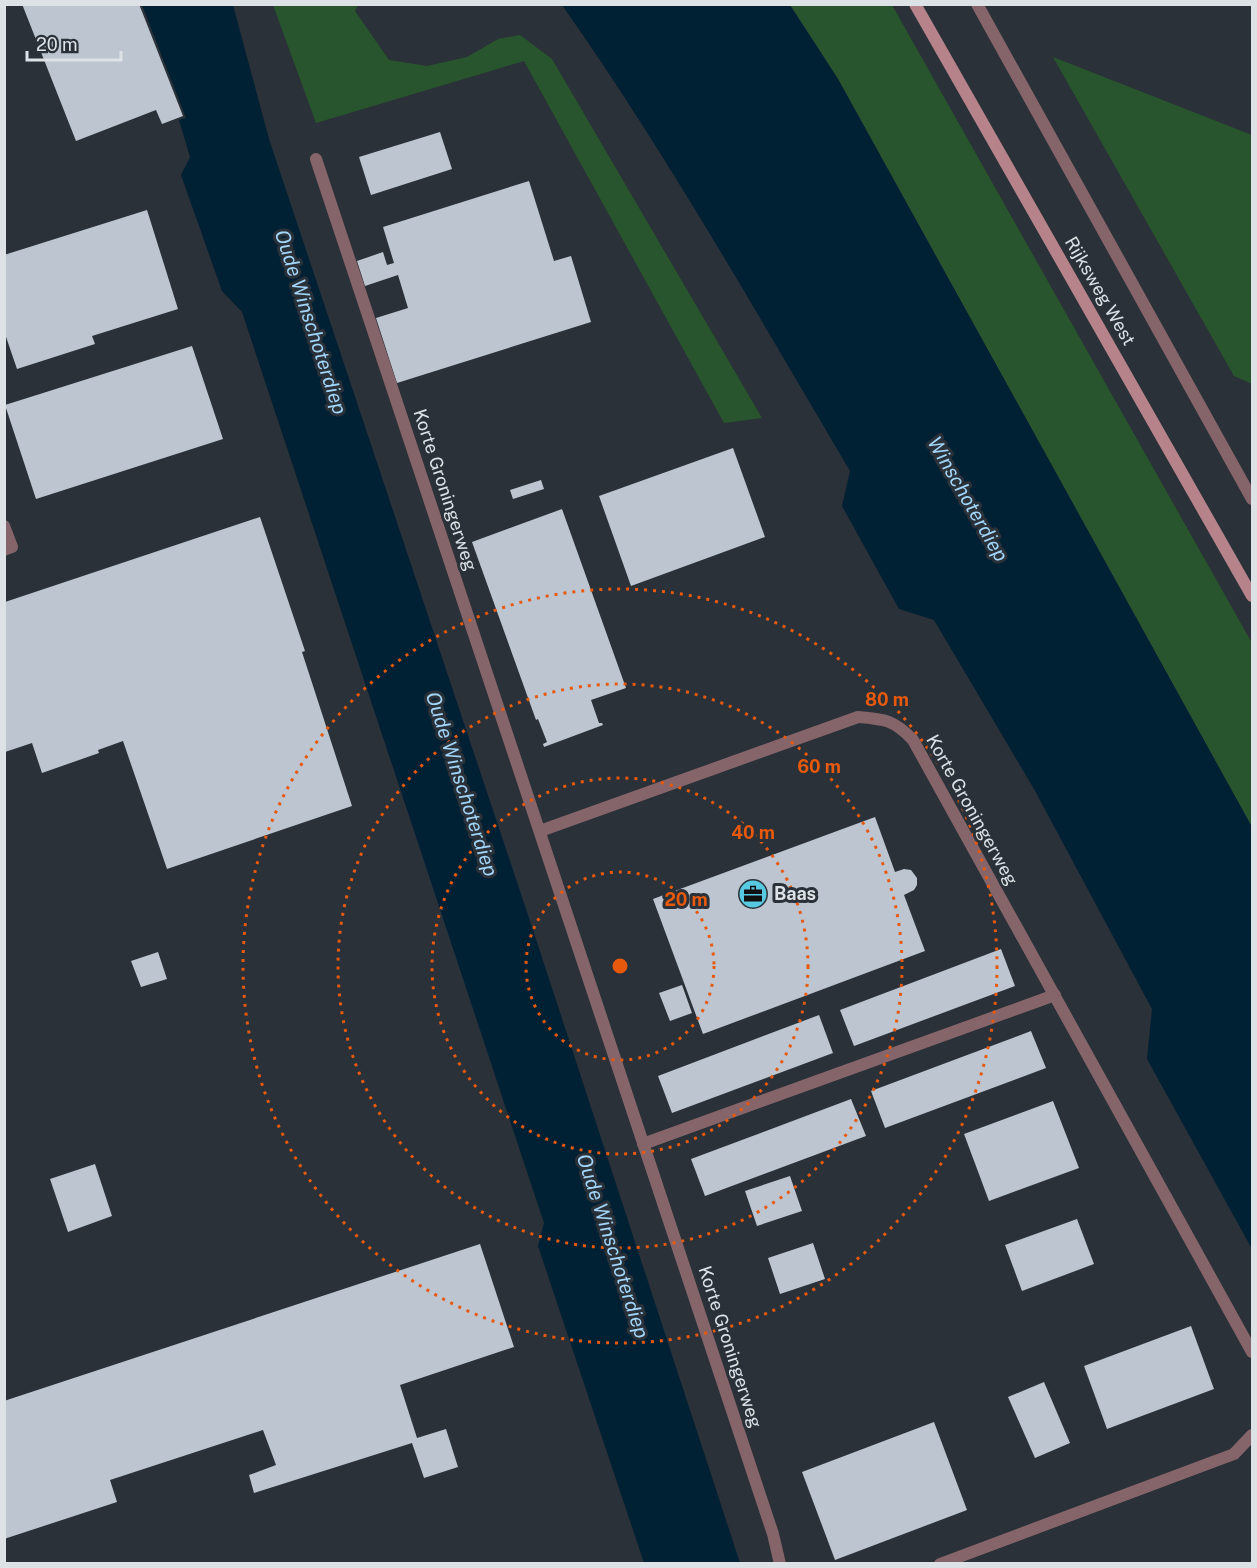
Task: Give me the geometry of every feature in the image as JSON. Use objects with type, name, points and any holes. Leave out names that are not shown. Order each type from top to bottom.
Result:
[{"type":"main road","name":"Rijksweg West","points":[[915,4],[1252,596]]},
{"type":"street","name":"Rijksweg West","points":[[977,4],[1252,499]]},
{"type":"street","name":"Korte Groningerweg","points":[[316,159],[774,1534],[780,1563]]},
{"type":"street","points":[[4,526],[12,548],[4,550]]},
{"type":"street","name":"Korte Groningerweg","points":[[540,831],[858,717],[880,718],[899,725],[913,740],[1252,1352]]},
{"type":"street","points":[[643,1143],[1055,995]]},
{"type":"street","points":[[940,1563],[1234,1454],[1252,1435]]},
{"type":"green space","points":[[273,5],[358,5],[355,11],[389,60],[427,66],[467,57],[498,39],[520,35],[552,59],[762,418],[724,423],[524,61],[316,123]]},
{"type":"green space","points":[[790,5],[892,5],[1252,643],[1252,827],[838,79]]},
{"type":"green space","points":[[1053,57],[1252,135],[1252,384],[1234,376]]},
{"type":"water","name":"Oude Winschoterdiep","points":[[142,5],[233,5],[269,139],[533,930],[740,1563],[644,1563],[538,1246],[544,1223],[242,312],[222,291],[181,175],[190,157],[179,120],[186,118]]},
{"type":"water","name":"Winschoterdiep","points":[[562,5],[790,5],[838,79],[1252,827],[1252,1249],[1147,1059],[1152,1009],[1034,789],[934,620],[899,609],[842,506],[850,471],[675,177],[601,61]]},
{"type":"building","points":[[22,4],[139,4],[183,116],[162,124],[156,110],[76,141]]},
{"type":"building","points":[[440,132],[452,169],[371,195],[359,157]]},
{"type":"building","points":[[529,181],[554,261],[571,256],[591,322],[397,383],[376,318],[408,308],[398,275],[365,286],[357,261],[383,252],[387,265],[394,263],[383,227]]},
{"type":"building","points":[[147,210],[178,309],[92,336],[95,344],[17,369],[4,331],[4,255]]},
{"type":"building","points":[[192,346],[223,439],[36,499],[5,405]]},
{"type":"building","points":[[733,448],[765,537],[631,586],[599,496]]},
{"type":"building","points":[[541,480],[544,489],[513,499],[510,490]]},
{"type":"building","points":[[562,509],[626,688],[591,700],[599,723],[603,725],[544,747],[543,744],[547,742],[538,719],[536,720],[472,542]]},
{"type":"building","points":[[260,517],[305,651],[302,652],[352,806],[167,869],[123,741],[98,750],[99,753],[42,773],[32,743],[5,752],[5,602]]},
{"type":"building","points":[[875,817],[895,872],[904,869],[911,870],[917,878],[914,890],[904,895],[925,951],[703,1034],[653,899]]},
{"type":"building","points":[[1001,949],[1015,986],[854,1046],[840,1010]]},
{"type":"building","points":[[158,952],[167,979],[141,987],[131,961]]},
{"type":"building","points":[[682,985],[692,1013],[670,1021],[659,993]]},
{"type":"building","points":[[819,1015],[833,1053],[672,1113],[658,1076]]},
{"type":"building","points":[[1031,1031],[1046,1068],[885,1128],[871,1091]]},
{"type":"building","points":[[851,1099],[866,1136],[705,1196],[691,1159]]},
{"type":"building","points":[[1053,1101],[1079,1168],[989,1201],[964,1134]]},
{"type":"building","points":[[95,1164],[112,1216],[68,1232],[50,1179]]},
{"type":"building","points":[[790,1176],[802,1211],[757,1226],[745,1191]]},
{"type":"building","points":[[1077,1219],[1094,1264],[1022,1291],[1005,1245]]},
{"type":"building","points":[[813,1243],[825,1279],[780,1294],[768,1258]]},
{"type":"building","points":[[480,1244],[514,1347],[400,1385],[417,1438],[446,1429],[458,1467],[424,1478],[412,1443],[254,1493],[249,1475],[276,1465],[263,1430],[110,1480],[117,1502],[4,1539],[4,1401]]},
{"type":"building","points":[[1191,1326],[1214,1389],[1107,1429],[1084,1366]]},
{"type":"building","points":[[1044,1382],[1070,1443],[1035,1458],[1008,1397]]},
{"type":"building","points":[[934,1422],[967,1510],[835,1560],[802,1472]]},
{"type":"place","name":"Baas","points":[[753,894]]}]
